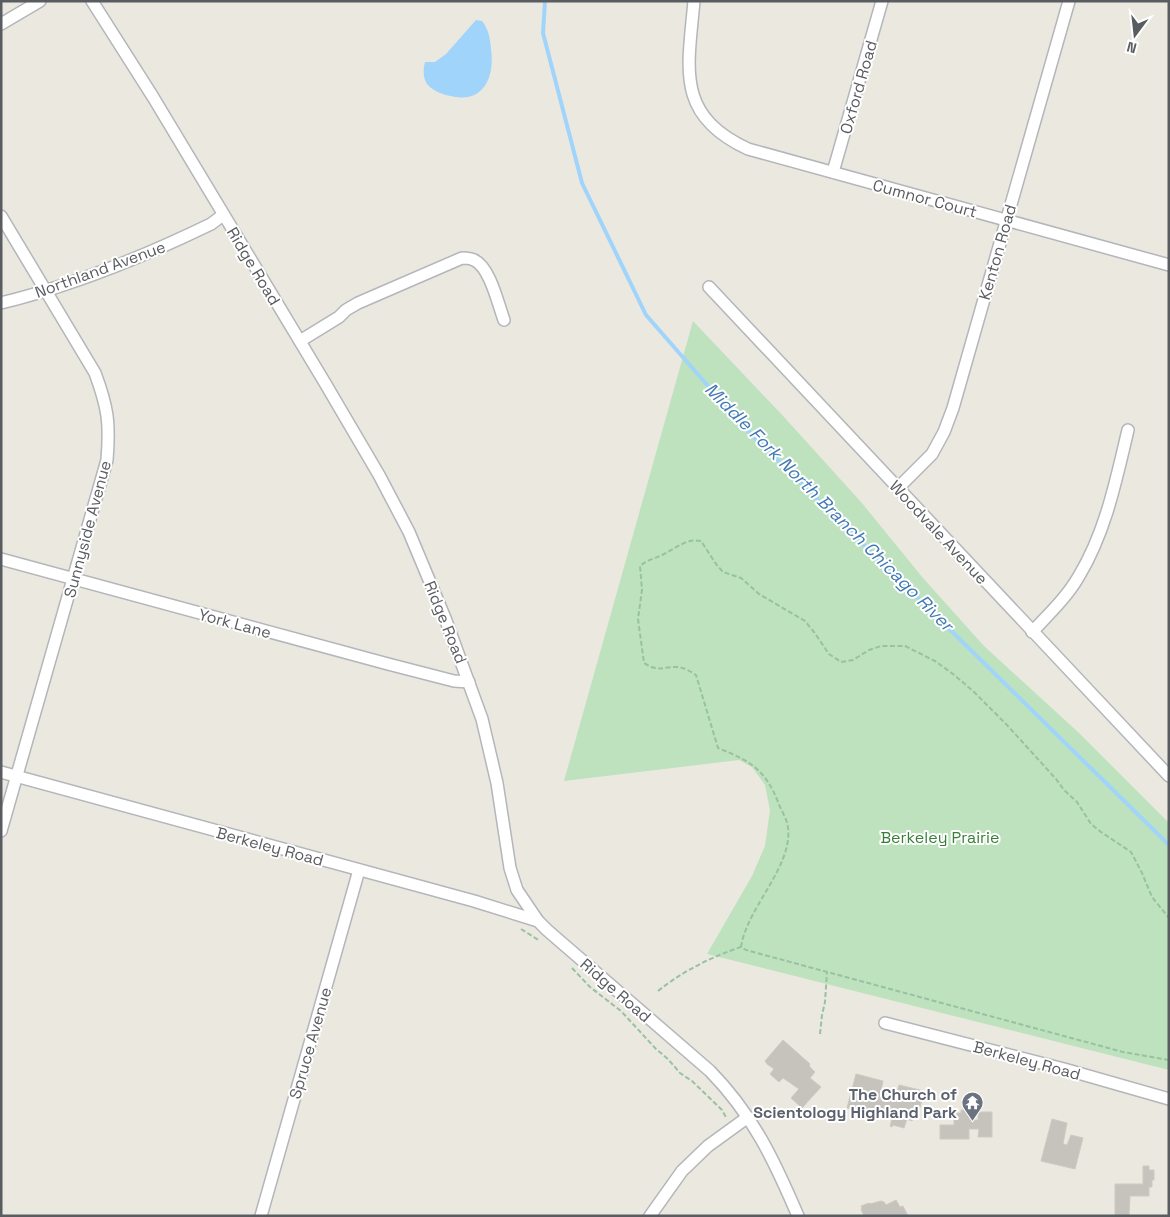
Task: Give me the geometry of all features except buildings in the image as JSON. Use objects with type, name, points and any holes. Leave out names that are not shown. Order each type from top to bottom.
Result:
[{"type":"street","points":[[1,24],[40,1]]},
{"type":"street","name":"Ridge Road","points":[[92,1],[153,97],[300,341],[379,475],[410,532],[445,618],[482,719],[492,756],[510,868],[517,890],[538,920],[728,1090],[748,1116],[766,1145],[798,1216]]},
{"type":"street","name":"Cumnor Court","points":[[694,1],[688,68],[691,90],[697,105],[706,119],[719,132],[735,143],[748,149],[1169,265]]},
{"type":"street","name":"Oxford Road","points":[[833,172],[882,1]]},
{"type":"street","name":"Kenton Road","points":[[898,488],[932,454],[944,432],[953,408],[1069,1]]},
{"type":"street","name":"Northland Avenue","points":[[1,303],[73,283],[126,263],[211,224],[223,215]]},
{"type":"street","name":"Sunnyside Avenue","points":[[1,216],[96,373],[105,401],[109,432],[107,460],[1,831]]},
{"type":"street","points":[[300,341],[358,303],[462,258],[473,259],[487,273],[504,320]]},
{"type":"street","name":"Woodvale Avenue","points":[[709,287],[1169,776]]},
{"type":"street","points":[[1032,632],[1058,604],[1079,576],[1096,544],[1111,502],[1128,430]]},
{"type":"street","name":"York Lane","points":[[1,559],[388,664],[454,681],[469,682]]},
{"type":"street","name":"Berkeley Road","points":[[1,772],[474,900],[538,920]]},
{"type":"street","name":"Spruce Avenue","points":[[261,1216],[359,870]]},
{"type":"street","name":"Berkeley Road","points":[[885,1023],[1064,1069],[1169,1099]]},
{"type":"street","points":[[650,1216],[682,1171],[708,1146],[748,1116]]},
{"type":"path","points":[[741,947],[742,938],[786,853],[789,837],[788,824],[765,776],[754,766],[739,757],[718,748],[696,674],[683,668],[653,669],[644,664],[639,624],[642,590],[640,566],[646,561],[658,557],[681,544],[696,540],[701,541],[723,572],[748,582],[759,594],[804,621],[829,654],[841,662],[853,660],[869,650],[880,646],[905,646],[935,661],[953,674],[1007,725],[1064,790],[1078,802],[1091,824],[1131,852],[1152,897],[1169,918]]},
{"type":"path","points":[[519,928],[544,944]]},
{"type":"path","points":[[741,947],[746,950],[1123,1052],[1169,1060]]},
{"type":"path","points":[[658,992],[673,979],[693,967],[741,947]]},
{"type":"path","points":[[566,963],[590,987],[621,1011],[656,1049],[668,1058],[680,1073],[692,1081],[722,1110],[733,1127]]},
{"type":"path","points":[[820,1034],[827,971]]},
{"type":"green space","name":"Berkeley Prairie","points":[[693,321],[861,502],[923,578],[984,646],[1079,733],[1169,823],[1169,1070],[707,954],[752,876],[765,846],[770,810],[765,785],[752,767],[739,760],[564,781]]},
{"type":"water","points":[[476,20],[482,21],[488,31],[492,60],[489,79],[479,92],[471,96],[445,95],[435,91],[427,84],[425,79],[425,62],[435,62],[446,54]]},
{"type":"waterway","name":"Middle Fork North Branch Chicago River","points":[[545,1],[543,33],[582,183],[646,315],[743,426],[1169,845]]},
{"type":"place","name":"The Church of Scientology Highland Park","points":[[973,1122]]}]
